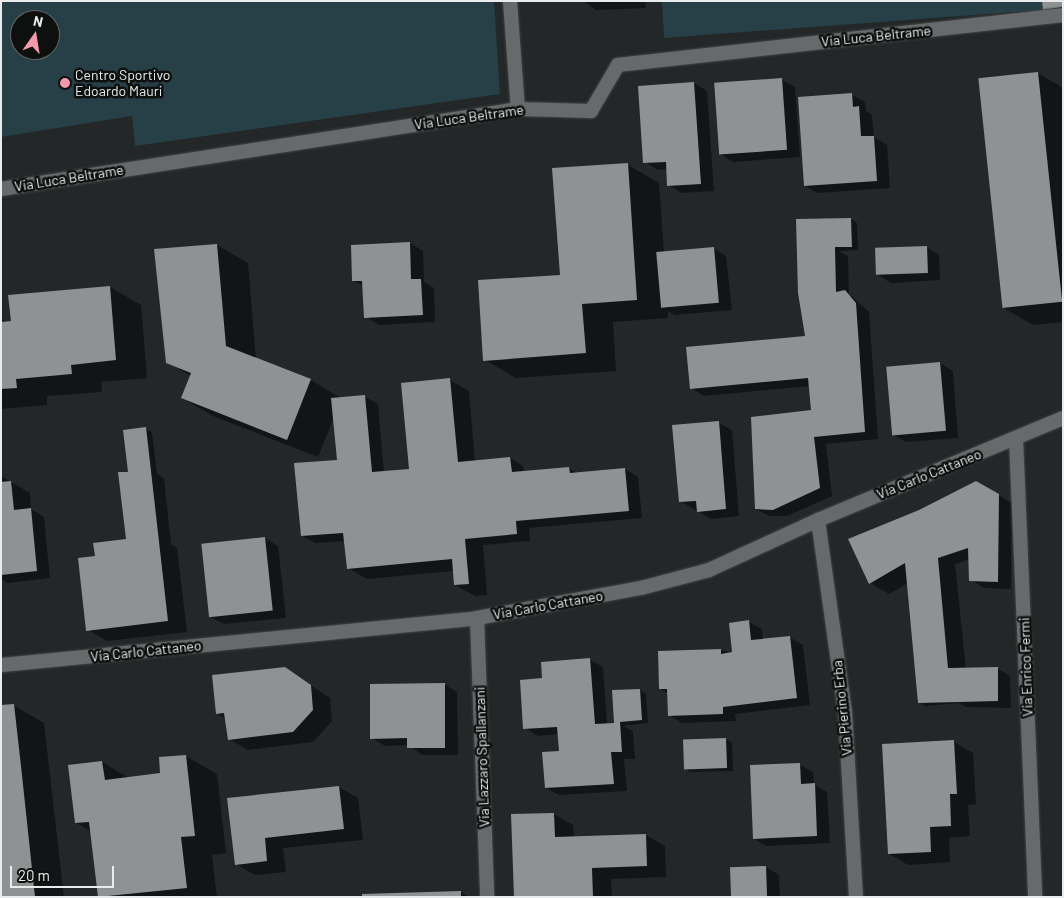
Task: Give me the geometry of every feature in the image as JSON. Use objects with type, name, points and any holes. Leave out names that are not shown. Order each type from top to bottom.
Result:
[{"type":"street","points":[[510,1],[518,109]]},
{"type":"street","name":"Via Luca Beltrame","points":[[1,189],[518,109],[591,111],[618,65],[1063,15]]},
{"type":"street","name":"Via Carlo Cattaneo","points":[[1,665],[477,618],[641,588],[709,570],[818,520],[1063,418]]},
{"type":"street","name":"Via Enrico Fermi","points":[[1016,438],[1035,897]]},
{"type":"street","name":"Via Pierino Erba","points":[[818,520],[845,712],[856,897]]},
{"type":"street","name":"Via Lazzaro Spallanzani","points":[[477,618],[487,897]]},
{"type":"shaded area","points":[[1,1],[494,1],[500,94],[135,146],[132,116],[1,137]]},
{"type":"shaded area","points":[[662,1],[1042,1],[1043,10],[664,38]]},
{"type":"building","points":[[1042,1],[1063,1],[1063,7],[1043,10]]},
{"type":"building","points":[[1038,72],[1062,302],[1002,308],[978,78]]},
{"type":"building","points":[[782,78],[787,150],[719,155],[714,83]]},
{"type":"building","points":[[694,82],[701,184],[667,186],[666,162],[643,163],[638,86]]},
{"type":"building","points":[[852,93],[853,107],[859,106],[861,136],[874,136],[877,181],[804,186],[798,97]]},
{"type":"building","points":[[628,163],[637,300],[582,304],[586,353],[483,361],[478,280],[560,275],[552,168]]},
{"type":"building","points":[[851,218],[852,247],[835,247],[836,292],[845,290],[856,303],[865,432],[814,437],[820,488],[773,510],[755,509],[751,417],[811,410],[808,378],[690,389],[686,347],[805,336],[798,293],[796,219]]},
{"type":"building","points":[[410,242],[411,279],[421,279],[423,315],[364,318],[362,281],[352,281],[351,245]]},
{"type":"building","points":[[217,244],[226,346],[311,379],[287,440],[181,398],[191,373],[166,363],[154,249]]},
{"type":"building","points":[[927,246],[928,273],[876,275],[875,248]]},
{"type":"building","points":[[714,247],[719,303],[661,308],[656,252]]},
{"type":"building","points":[[110,286],[116,360],[71,365],[72,374],[16,379],[17,388],[1,389],[1,322],[11,321],[8,295]]},
{"type":"building","points":[[940,362],[946,431],[892,435],[886,367]]},
{"type":"building","points":[[450,378],[458,462],[510,457],[512,472],[569,467],[570,473],[625,468],[629,511],[516,521],[517,534],[465,539],[469,584],[454,585],[452,559],[347,569],[343,533],[301,536],[294,463],[337,460],[331,398],[365,395],[372,472],[409,469],[401,383]]},
{"type":"building","points":[[719,421],[726,509],[697,512],[696,501],[679,502],[672,425]]},
{"type":"building","points":[[146,427],[168,621],[86,631],[78,558],[95,556],[93,543],[126,539],[118,472],[128,472],[123,430]]},
{"type":"building","points":[[11,481],[14,510],[31,508],[37,571],[1,575],[1,482]]},
{"type":"building","points":[[976,481],[999,494],[998,582],[969,581],[968,548],[938,558],[948,668],[998,667],[998,701],[918,703],[905,563],[869,584],[848,539],[919,510]]},
{"type":"building","points":[[265,537],[273,611],[209,617],[201,544]]},
{"type":"building","points":[[749,620],[751,640],[790,636],[797,698],[723,707],[723,714],[668,716],[667,689],[659,689],[658,651],[721,649],[721,654],[732,652],[729,623]]},
{"type":"building","points":[[590,658],[595,724],[614,723],[612,690],[640,689],[642,720],[620,722],[622,752],[611,752],[614,784],[545,788],[542,752],[559,751],[557,727],[523,729],[520,680],[542,678],[541,662]]},
{"type":"building","points":[[285,667],[311,685],[313,710],[293,732],[228,740],[224,713],[216,714],[212,675]]},
{"type":"building","points":[[445,683],[445,748],[407,748],[407,738],[370,739],[370,684]]},
{"type":"building","points":[[14,704],[35,897],[1,897],[1,705]]},
{"type":"building","points":[[726,738],[727,768],[684,769],[683,740]]},
{"type":"building","points":[[954,740],[957,794],[950,794],[951,826],[930,827],[931,852],[888,854],[882,744]]},
{"type":"building","points":[[186,755],[195,836],[181,837],[187,888],[98,897],[89,822],[75,823],[68,765],[102,761],[105,780],[160,773],[159,757]]},
{"type":"building","points":[[800,763],[801,784],[815,783],[817,836],[753,839],[750,765]]},
{"type":"building","points":[[339,786],[344,829],[265,838],[267,861],[235,865],[227,798]]},
{"type":"building","points":[[554,813],[555,837],[646,834],[647,866],[592,868],[593,897],[514,897],[511,814]]},
{"type":"building","points":[[766,866],[767,897],[731,897],[730,867]]},
{"type":"building","points":[[461,891],[461,897],[362,897],[362,894]]},
{"type":"place","name":"Centro Sportivo Edoardo Mauri","points":[[65,83]]}]
